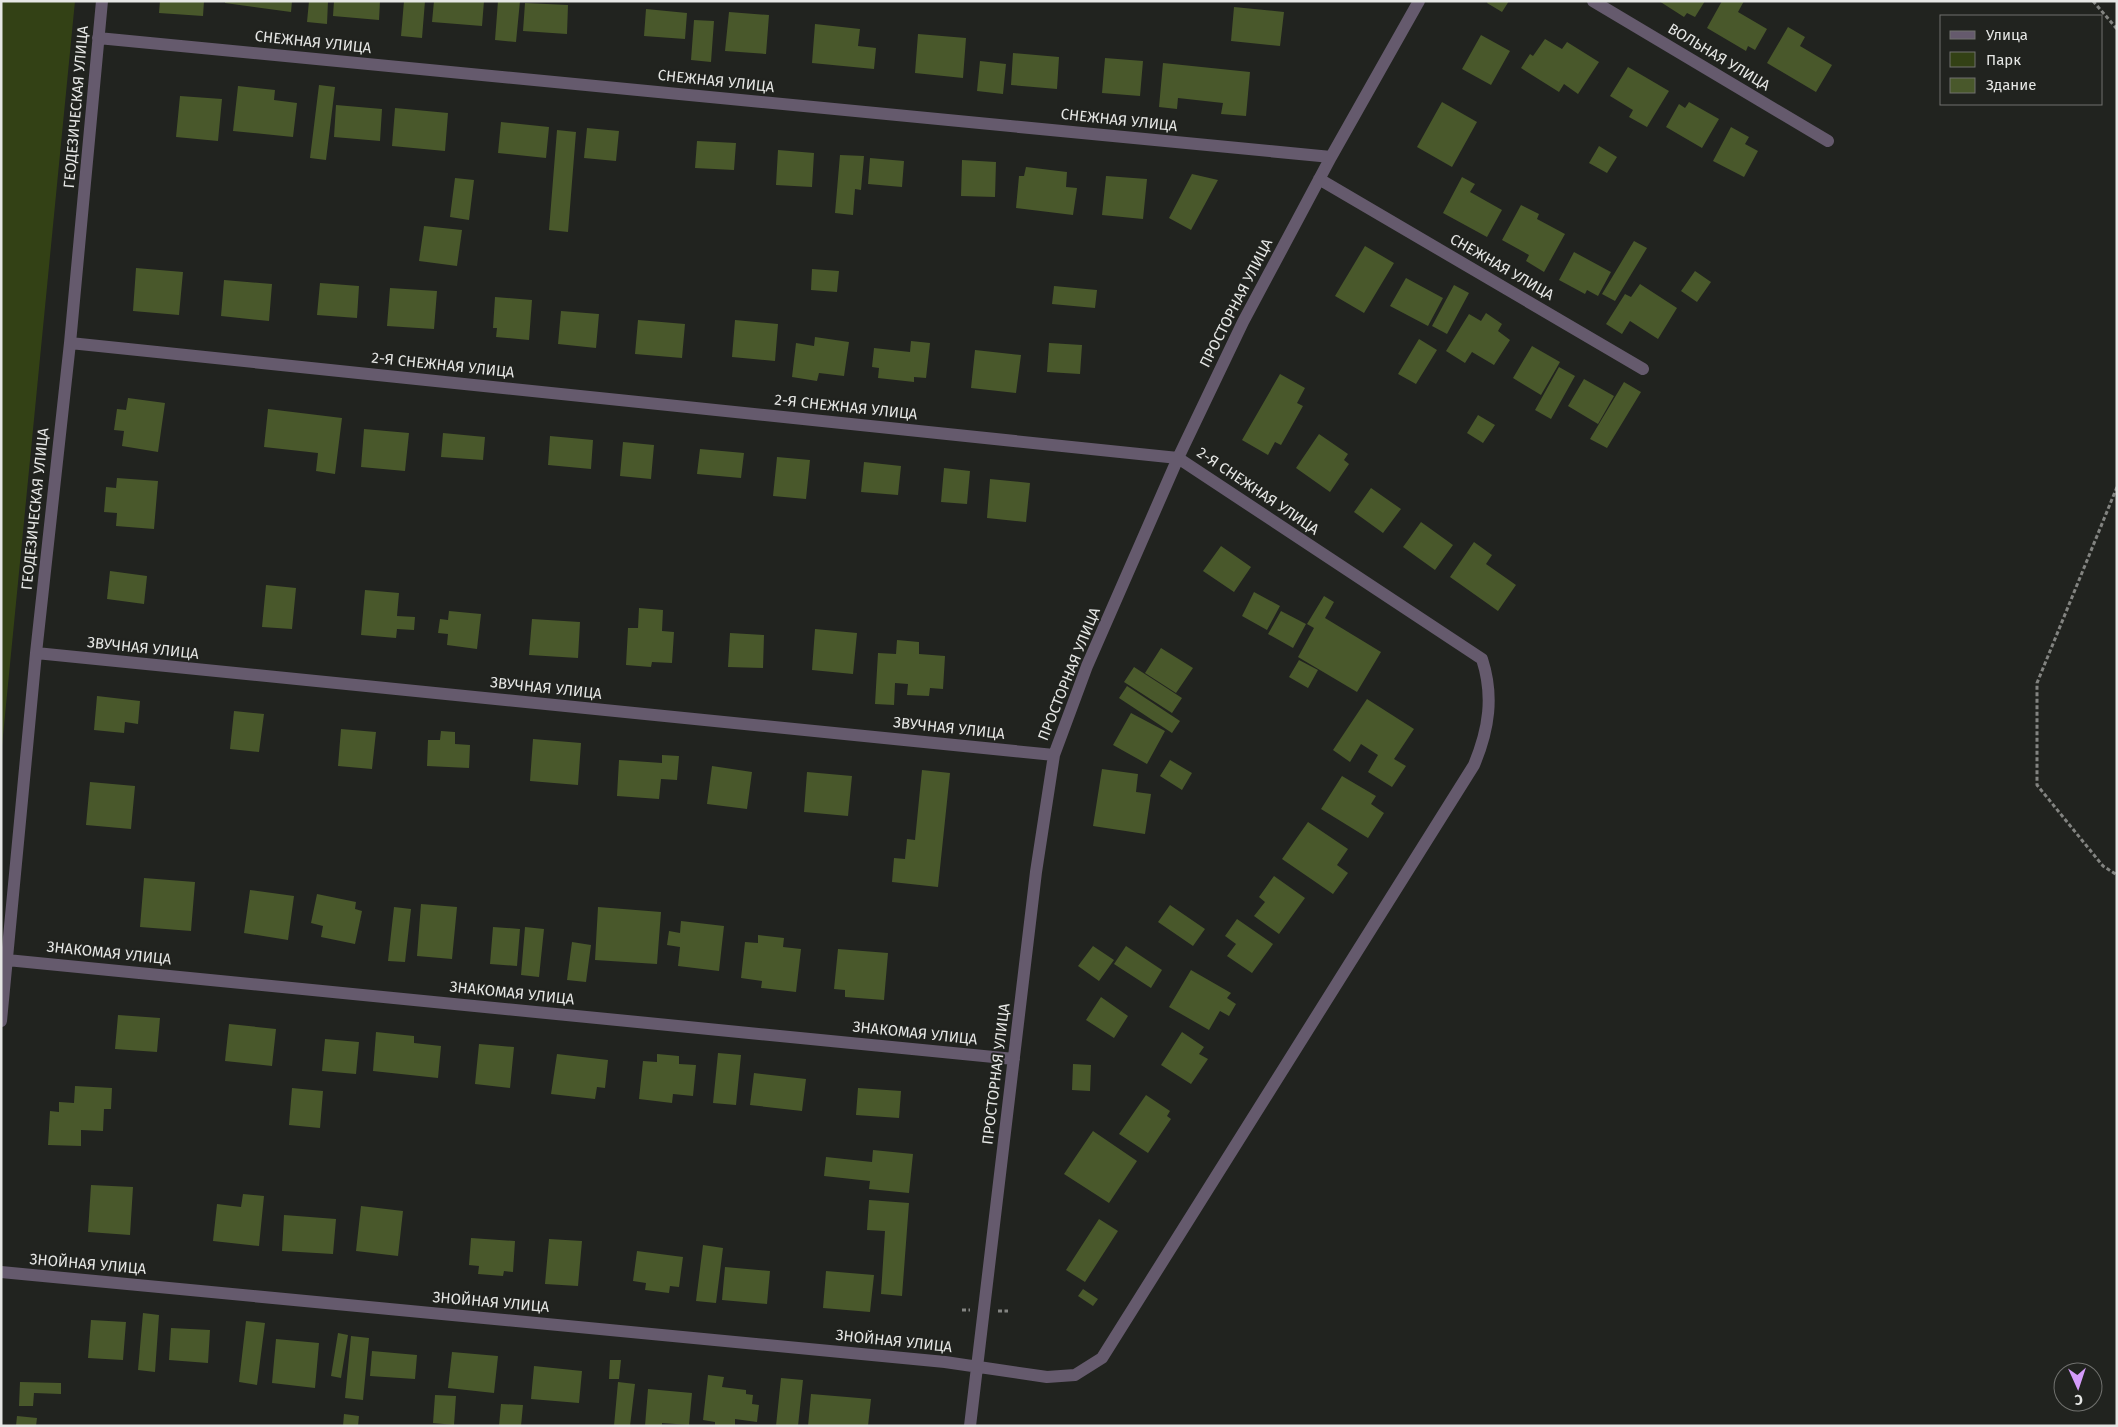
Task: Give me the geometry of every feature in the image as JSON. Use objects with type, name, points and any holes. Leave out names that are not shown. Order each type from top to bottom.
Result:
[{"type":"street","name":"ГЕОДЕЗИЧЕСКАЯ УЛИЦА","points":[[1,1021],[36,653],[70,343],[102,1]]},
{"type":"street","name":"ПРОСТОРНАЯ УЛИЦА","points":[[970,1426],[1036,872],[1054,754],[1087,666],[1127,579],[1178,458],[1243,322],[1331,157],[1419,1]]},
{"type":"street","name":"ВОЛЬНАЯ УЛИЦА","points":[[1593,1],[1828,140]]},
{"type":"street","name":"СНЕЖНАЯ УЛИЦА","points":[[98,38],[1331,157]]},
{"type":"street","name":"СНЕЖНАЯ УЛИЦА","points":[[1319,179],[1643,369]]},
{"type":"street","name":"2-Я СНЕЖНАЯ УЛИЦА","points":[[70,343],[1178,458],[1482,659],[1489,680],[1486,737]]},
{"type":"street","name":"ЗВУЧНАЯ УЛИЦА","points":[[36,653],[1054,754]]},
{"type":"street","name":"ЗНОЙНАЯ УЛИЦА","points":[[1,1272],[977,1365],[1047,1377],[1075,1375],[1102,1358],[1474,765],[1486,737]]},
{"type":"street","name":"ЗНАКОМАЯ УЛИЦА","points":[[7,960],[1014,1059]]},
{"type":"path","points":[[2093,1],[2117,29]]},
{"type":"path","points":[[2117,487],[2037,684],[2037,785],[2103,866],[2117,875]]},
{"type":"green space","points":[[1,1],[75,1],[1,756]]},
{"type":"building","points":[[160,1],[204,1],[203,16],[159,13]]},
{"type":"building","points":[[225,1],[292,1],[291,12],[225,3]]},
{"type":"building","points":[[309,1],[328,1],[327,24],[307,22]]},
{"type":"building","points":[[334,1],[380,1],[379,20],[333,16]]},
{"type":"building","points":[[404,1],[425,1],[422,38],[401,36]]},
{"type":"building","points":[[434,1],[484,1],[482,26],[432,22]]},
{"type":"building","points":[[498,1],[520,1],[516,42],[495,40]]},
{"type":"building","points":[[1488,1],[1509,1],[1502,12],[1487,3]]},
{"type":"building","points":[[1659,1],[1705,1],[1695,17],[1687,13],[1684,17]]},
{"type":"building","points":[[1722,1],[1744,1],[1738,12],[1767,29],[1755,50],[1748,46],[1746,51],[1707,28]]},
{"type":"building","points":[[525,3],[568,5],[567,34],[523,31]]},
{"type":"building","points":[[1234,7],[1284,12],[1280,46],[1231,41]]},
{"type":"building","points":[[646,9],[687,13],[685,39],[644,36]]},
{"type":"building","points":[[729,12],[769,15],[766,54],[725,51]]},
{"type":"building","points":[[694,20],[714,21],[711,62],[691,60]]},
{"type":"building","points":[[815,24],[860,29],[858,46],[876,48],[874,69],[812,63]]},
{"type":"building","points":[[1788,27],[1805,37],[1800,46],[1832,65],[1816,92],[1767,63]]},
{"type":"building","points":[[918,34],[966,38],[963,78],[915,73]]},
{"type":"building","points":[[1481,35],[1510,51],[1491,85],[1462,69]]},
{"type":"building","points":[[1545,39],[1562,49],[1567,42],[1599,62],[1578,94],[1564,84],[1559,92],[1521,68],[1530,54],[1533,56]]},
{"type":"building","points":[[1013,53],[1059,57],[1057,89],[1011,85]]},
{"type":"building","points":[[1105,58],[1143,61],[1140,96],[1102,93]]},
{"type":"building","points":[[980,61],[1006,64],[1003,94],[977,91]]},
{"type":"building","points":[[1163,63],[1250,72],[1246,116],[1221,114],[1223,103],[1178,98],[1177,109],[1159,107]]},
{"type":"building","points":[[1628,67],[1669,91],[1647,127],[1629,117],[1633,110],[1610,96]]},
{"type":"building","points":[[319,85],[335,87],[326,160],[310,158]]},
{"type":"building","points":[[238,86],[275,90],[274,100],[297,103],[293,137],[233,131]]},
{"type":"building","points":[[180,96],[222,99],[218,141],[176,137]]},
{"type":"building","points":[[1442,102],[1477,122],[1452,167],[1417,147]]},
{"type":"building","points":[[1689,102],[1719,119],[1702,148],[1666,127],[1679,104],[1685,108]]},
{"type":"building","points":[[336,105],[382,109],[380,141],[334,137]]},
{"type":"building","points":[[395,108],[448,113],[445,151],[392,146]]},
{"type":"building","points":[[501,122],[549,127],[546,158],[498,153]]},
{"type":"building","points":[[1731,127],[1749,137],[1745,144],[1758,151],[1744,177],[1713,161]]},
{"type":"building","points":[[587,128],[619,131],[616,161],[584,158]]},
{"type":"building","points":[[557,130],[576,132],[568,232],[549,230]]},
{"type":"building","points":[[697,141],[736,143],[734,170],[695,168]]},
{"type":"building","points":[[1599,146],[1617,157],[1607,173],[1589,163]]},
{"type":"building","points":[[778,150],[814,153],[812,187],[776,185]]},
{"type":"building","points":[[840,155],[864,156],[861,190],[855,189],[853,215],[835,213]]},
{"type":"building","points":[[870,158],[904,161],[902,187],[868,184]]},
{"type":"building","points":[[962,160],[996,162],[995,197],[961,196]]},
{"type":"building","points":[[1026,167],[1067,172],[1066,187],[1077,188],[1073,215],[1016,208],[1019,176],[1024,176]]},
{"type":"building","points":[[1192,174],[1218,180],[1191,230],[1169,218]]},
{"type":"building","points":[[1106,176],[1147,179],[1143,219],[1102,215]]},
{"type":"building","points":[[1462,177],[1475,184],[1470,192],[1502,210],[1487,237],[1443,213]]},
{"type":"building","points":[[455,178],[474,180],[469,220],[450,217]]},
{"type":"building","points":[[1521,205],[1539,214],[1537,219],[1565,234],[1544,272],[1526,261],[1529,255],[1502,240]]},
{"type":"building","points":[[424,226],[462,230],[457,266],[419,261]]},
{"type":"building","points":[[1634,241],[1647,248],[1615,301],[1602,294]]},
{"type":"building","points":[[1365,246],[1394,263],[1364,313],[1335,296]]},
{"type":"building","points":[[1574,252],[1611,272],[1598,296],[1587,290],[1585,294],[1559,280]]},
{"type":"building","points":[[136,268],[183,272],[179,315],[133,311]]},
{"type":"building","points":[[812,269],[839,271],[837,292],[811,290]]},
{"type":"building","points":[[1695,271],[1711,282],[1697,302],[1681,291]]},
{"type":"building","points":[[1406,278],[1443,298],[1428,326],[1390,306]]},
{"type":"building","points":[[224,280],[272,284],[269,321],[221,316]]},
{"type":"building","points":[[320,283],[359,286],[357,318],[317,315]]},
{"type":"building","points":[[1640,284],[1677,308],[1658,339],[1630,321],[1622,334],[1606,324],[1625,294],[1631,297]]},
{"type":"building","points":[[1454,285],[1469,293],[1447,334],[1432,326]]},
{"type":"building","points":[[1054,286],[1097,290],[1095,308],[1052,304]]},
{"type":"building","points":[[390,288],[437,291],[434,329],[387,326]]},
{"type":"building","points":[[495,297],[532,300],[529,340],[496,337],[497,328],[493,328]]},
{"type":"building","points":[[561,311],[599,314],[596,348],[558,344]]},
{"type":"building","points":[[1486,313],[1502,324],[1498,331],[1510,340],[1494,365],[1472,352],[1465,363],[1446,351],[1469,314],[1481,321]]},
{"type":"building","points":[[638,320],[685,324],[682,358],[635,354]]},
{"type":"building","points":[[735,320],[778,324],[775,361],[732,357]]},
{"type":"building","points":[[815,337],[849,342],[844,376],[819,373],[817,381],[792,377],[796,343],[814,346]]},
{"type":"building","points":[[1419,339],[1437,350],[1416,384],[1398,374]]},
{"type":"building","points":[[911,341],[930,343],[926,378],[914,377],[914,382],[878,378],[879,368],[872,367],[874,348],[910,352]]},
{"type":"building","points":[[1049,343],[1082,345],[1080,374],[1047,372]]},
{"type":"building","points":[[1532,346],[1560,362],[1541,395],[1513,378]]},
{"type":"building","points":[[975,350],[1021,355],[1016,393],[971,388]]},
{"type":"building","points":[[1559,367],[1575,376],[1551,419],[1535,410]]},
{"type":"building","points":[[1280,374],[1305,388],[1297,403],[1303,406],[1281,445],[1275,442],[1268,455],[1242,440]]},
{"type":"building","points":[[1584,379],[1614,396],[1598,424],[1568,406]]},
{"type":"building","points":[[1624,382],[1641,392],[1607,448],[1590,439]]},
{"type":"building","points":[[128,398],[165,403],[158,452],[122,446],[124,431],[114,430],[117,409],[126,410]]},
{"type":"building","points":[[268,409],[342,418],[335,474],[316,471],[318,453],[264,447]]},
{"type":"building","points":[[1478,415],[1495,425],[1483,443],[1467,433]]},
{"type":"building","points":[[364,429],[409,433],[405,471],[361,467]]},
{"type":"building","points":[[443,433],[485,437],[483,460],[441,457]]},
{"type":"building","points":[[1319,434],[1348,454],[1344,460],[1349,464],[1330,492],[1296,468]]},
{"type":"building","points":[[550,436],[593,440],[591,469],[548,465]]},
{"type":"building","points":[[623,442],[654,445],[651,479],[620,476]]},
{"type":"building","points":[[700,449],[744,453],[741,478],[697,474]]},
{"type":"building","points":[[777,457],[810,460],[806,499],[773,496]]},
{"type":"building","points":[[864,462],[901,466],[898,495],[861,492]]},
{"type":"building","points":[[944,468],[970,471],[967,504],[941,502]]},
{"type":"building","points":[[117,478],[158,481],[154,529],[116,526],[117,513],[104,512],[106,487],[116,488]]},
{"type":"building","points":[[990,479],[1030,483],[1026,522],[987,518]]},
{"type":"building","points":[[1371,488],[1401,509],[1383,533],[1354,512]]},
{"type":"building","points":[[1421,522],[1453,545],[1435,570],[1403,547]]},
{"type":"building","points":[[1474,542],[1492,555],[1486,564],[1516,585],[1498,611],[1450,577]]},
{"type":"building","points":[[1221,546],[1251,567],[1234,592],[1203,571]]},
{"type":"building","points":[[110,571],[147,576],[144,604],[107,599]]},
{"type":"building","points":[[266,585],[296,588],[292,629],[262,627]]},
{"type":"building","points":[[365,590],[399,593],[397,616],[415,617],[414,630],[397,629],[396,638],[361,635]]},
{"type":"building","points":[[1254,592],[1280,606],[1267,630],[1242,616]]},
{"type":"building","points":[[1324,596],[1334,602],[1325,618],[1381,652],[1357,692],[1298,657],[1314,628],[1307,624]]},
{"type":"building","points":[[639,608],[663,610],[662,631],[674,632],[672,663],[652,662],[651,667],[626,665],[628,628],[638,628]]},
{"type":"building","points":[[449,611],[481,614],[477,649],[447,645],[448,634],[438,633],[440,619],[448,620]]},
{"type":"building","points":[[1281,611],[1306,624],[1293,648],[1268,634]]},
{"type":"building","points":[[532,619],[580,622],[578,658],[529,655]]},
{"type":"building","points":[[815,629],[857,633],[853,674],[812,670]]},
{"type":"building","points":[[730,633],[764,635],[763,668],[728,667]]},
{"type":"building","points":[[897,640],[919,642],[919,654],[945,656],[943,689],[930,688],[929,696],[907,695],[908,684],[895,683],[894,705],[875,704],[878,653],[896,654]]},
{"type":"building","points":[[1161,648],[1193,668],[1176,693],[1145,673]]},
{"type":"building","points":[[1299,660],[1318,670],[1308,688],[1289,677]]},
{"type":"building","points":[[1134,667],[1182,698],[1172,713],[1124,682]]},
{"type":"building","points":[[1127,686],[1180,721],[1172,733],[1119,698]]},
{"type":"building","points":[[97,696],[140,701],[138,724],[125,722],[124,733],[94,730]]},
{"type":"building","points":[[1367,699],[1414,729],[1394,759],[1406,766],[1392,787],[1368,772],[1378,755],[1361,744],[1350,762],[1333,750]]},
{"type":"building","points":[[234,711],[264,714],[259,752],[230,749]]},
{"type":"building","points":[[1131,713],[1165,731],[1147,764],[1113,745]]},
{"type":"building","points":[[341,729],[376,732],[372,769],[338,766]]},
{"type":"building","points":[[441,731],[455,732],[455,744],[470,745],[469,768],[427,766],[428,740],[440,740]]},
{"type":"building","points":[[533,739],[581,743],[578,785],[530,781]]},
{"type":"building","points":[[662,755],[679,756],[677,780],[661,779],[659,799],[617,796],[619,760],[662,763]]},
{"type":"building","points":[[1170,760],[1192,773],[1182,790],[1160,776]]},
{"type":"building","points":[[712,766],[752,772],[747,809],[707,804]]},
{"type":"building","points":[[1102,769],[1138,774],[1136,792],[1151,794],[1145,834],[1093,826]]},
{"type":"building","points":[[922,770],[950,773],[938,887],[892,882],[894,858],[905,859],[907,839],[915,840]]},
{"type":"building","points":[[807,772],[852,776],[848,816],[804,812]]},
{"type":"building","points":[[1342,776],[1376,796],[1371,804],[1384,813],[1368,838],[1321,809]]},
{"type":"building","points":[[90,782],[135,786],[131,829],[86,825]]},
{"type":"building","points":[[1308,822],[1348,849],[1337,865],[1348,873],[1333,894],[1282,859]]},
{"type":"building","points":[[1274,876],[1305,898],[1279,934],[1254,916],[1265,902],[1259,897]]},
{"type":"building","points":[[144,878],[195,882],[191,931],[140,927]]},
{"type":"building","points":[[250,890],[294,896],[288,940],[244,933]]},
{"type":"building","points":[[317,894],[356,902],[355,909],[362,911],[355,944],[321,937],[323,926],[311,923]]},
{"type":"building","points":[[421,904],[457,907],[452,959],[417,956]]},
{"type":"building","points":[[1170,905],[1205,929],[1193,946],[1158,922]]},
{"type":"building","points":[[394,907],[411,909],[405,962],[388,961]]},
{"type":"building","points":[[598,907],[661,912],[657,964],[595,960]]},
{"type":"building","points":[[1237,919],[1273,944],[1252,973],[1227,956],[1236,944],[1225,936]]},
{"type":"building","points":[[681,921],[724,926],[719,971],[678,966],[680,947],[667,945],[669,931],[680,933]]},
{"type":"building","points":[[493,927],[520,929],[517,966],[490,964]]},
{"type":"building","points":[[525,927],[544,929],[539,977],[521,975]]},
{"type":"building","points":[[758,935],[784,938],[783,947],[801,949],[796,992],[761,988],[762,981],[741,978],[745,942],[758,943]]},
{"type":"building","points":[[572,942],[591,945],[586,982],[567,980]]},
{"type":"building","points":[[1093,946],[1114,960],[1099,981],[1078,966]]},
{"type":"building","points":[[1126,946],[1162,970],[1151,988],[1114,964]]},
{"type":"building","points":[[838,949],[888,953],[884,1000],[845,997],[845,990],[834,989]]},
{"type":"building","points":[[1191,970],[1231,993],[1227,998],[1236,1004],[1229,1016],[1220,1011],[1209,1030],[1169,1007]]},
{"type":"building","points":[[1101,997],[1128,1016],[1114,1038],[1086,1020]]},
{"type":"building","points":[[118,1015],[160,1018],[157,1052],[115,1049]]},
{"type":"building","points":[[229,1024],[276,1029],[272,1066],[225,1061]]},
{"type":"building","points":[[376,1032],[414,1036],[414,1043],[441,1046],[438,1078],[373,1071]]},
{"type":"building","points":[[1182,1032],[1204,1047],[1199,1054],[1208,1059],[1191,1084],[1161,1065]]},
{"type":"building","points":[[325,1039],[359,1042],[356,1074],[322,1071]]},
{"type":"building","points":[[479,1044],[514,1047],[510,1088],[475,1084]]},
{"type":"building","points":[[718,1053],[741,1055],[736,1105],[713,1103]]},
{"type":"building","points":[[557,1054],[608,1060],[605,1088],[597,1087],[595,1099],[551,1094]]},
{"type":"building","points":[[657,1054],[679,1056],[679,1064],[696,1065],[693,1096],[673,1094],[672,1103],[639,1099],[643,1061],[657,1062]]},
{"type":"building","points":[[1073,1064],[1091,1065],[1090,1091],[1072,1090]]},
{"type":"building","points":[[754,1073],[806,1079],[802,1111],[750,1105]]},
{"type":"building","points":[[75,1086],[112,1088],[111,1109],[104,1109],[103,1131],[81,1130],[81,1146],[48,1145],[50,1111],[59,1112],[59,1102],[74,1103]]},
{"type":"building","points":[[292,1088],[323,1091],[320,1128],[289,1125]]},
{"type":"building","points":[[858,1088],[901,1091],[899,1118],[856,1115]]},
{"type":"building","points":[[1146,1095],[1170,1111],[1167,1116],[1171,1119],[1148,1153],[1119,1134]]},
{"type":"building","points":[[1093,1131],[1137,1161],[1109,1203],[1064,1174]]},
{"type":"building","points":[[873,1150],[913,1154],[909,1193],[869,1189],[870,1181],[824,1176],[826,1157],[872,1162]]},
{"type":"building","points":[[91,1185],[133,1187],[130,1235],[88,1232]]},
{"type":"building","points":[[243,1194],[264,1196],[259,1246],[213,1241],[217,1204],[241,1207]]},
{"type":"building","points":[[869,1200],[909,1203],[902,1296],[881,1294],[885,1231],[867,1230]]},
{"type":"building","points":[[361,1206],[403,1211],[398,1256],[356,1251]]},
{"type":"building","points":[[284,1215],[336,1219],[333,1254],[282,1251]]},
{"type":"building","points":[[1099,1219],[1118,1231],[1085,1282],[1066,1270]]},
{"type":"building","points":[[471,1238],[515,1241],[513,1272],[504,1271],[503,1276],[478,1274],[479,1266],[469,1265]]},
{"type":"building","points":[[549,1239],[582,1241],[578,1286],[545,1284]]},
{"type":"building","points":[[703,1245],[723,1248],[716,1303],[696,1301]]},
{"type":"building","points":[[637,1251],[683,1257],[679,1287],[670,1286],[669,1293],[645,1290],[646,1283],[633,1281]]},
{"type":"building","points":[[725,1267],[770,1271],[767,1304],[722,1300]]},
{"type":"building","points":[[826,1271],[874,1275],[870,1312],[823,1308]]},
{"type":"building","points":[[1083,1289],[1098,1299],[1093,1306],[1078,1296]]},
{"type":"building","points":[[143,1313],[159,1315],[155,1372],[138,1370]]},
{"type":"building","points":[[91,1320],[126,1322],[123,1360],[88,1358]]},
{"type":"building","points":[[246,1321],[265,1323],[257,1385],[239,1382]]},
{"type":"building","points":[[171,1328],[210,1330],[208,1363],[169,1360]]},
{"type":"building","points":[[338,1333],[348,1335],[341,1378],[331,1376]]},
{"type":"building","points":[[351,1336],[369,1338],[363,1400],[345,1398]]},
{"type":"building","points":[[276,1339],[319,1343],[315,1388],[272,1383]]},
{"type":"building","points":[[372,1351],[417,1355],[415,1379],[370,1376]]},
{"type":"building","points":[[452,1352],[498,1356],[494,1393],[448,1388]]},
{"type":"building","points":[[610,1360],[621,1360],[619,1379],[609,1379]]},
{"type":"building","points":[[534,1366],[582,1371],[579,1403],[531,1399]]},
{"type":"building","points":[[708,1375],[724,1377],[722,1387],[746,1390],[746,1394],[753,1395],[752,1404],[759,1405],[757,1422],[735,1419],[735,1426],[715,1426],[715,1422],[703,1420]]},
{"type":"building","points":[[781,1378],[803,1380],[798,1426],[776,1426]]},
{"type":"building","points":[[20,1382],[61,1383],[61,1394],[34,1393],[33,1406],[19,1406]]},
{"type":"building","points":[[618,1382],[635,1384],[630,1426],[614,1426]]},
{"type":"building","points":[[648,1389],[692,1393],[689,1425],[662,1423],[662,1426],[645,1426]]},
{"type":"building","points":[[811,1394],[871,1399],[868,1426],[808,1426]]},
{"type":"building","points":[[435,1395],[456,1396],[454,1425],[433,1423]]},
{"type":"building","points":[[501,1404],[523,1405],[521,1426],[499,1426]]},
{"type":"building","points":[[344,1414],[359,1416],[358,1426],[343,1426]]},
{"type":"building","points":[[17,1416],[37,1418],[36,1426],[16,1426]]}]
